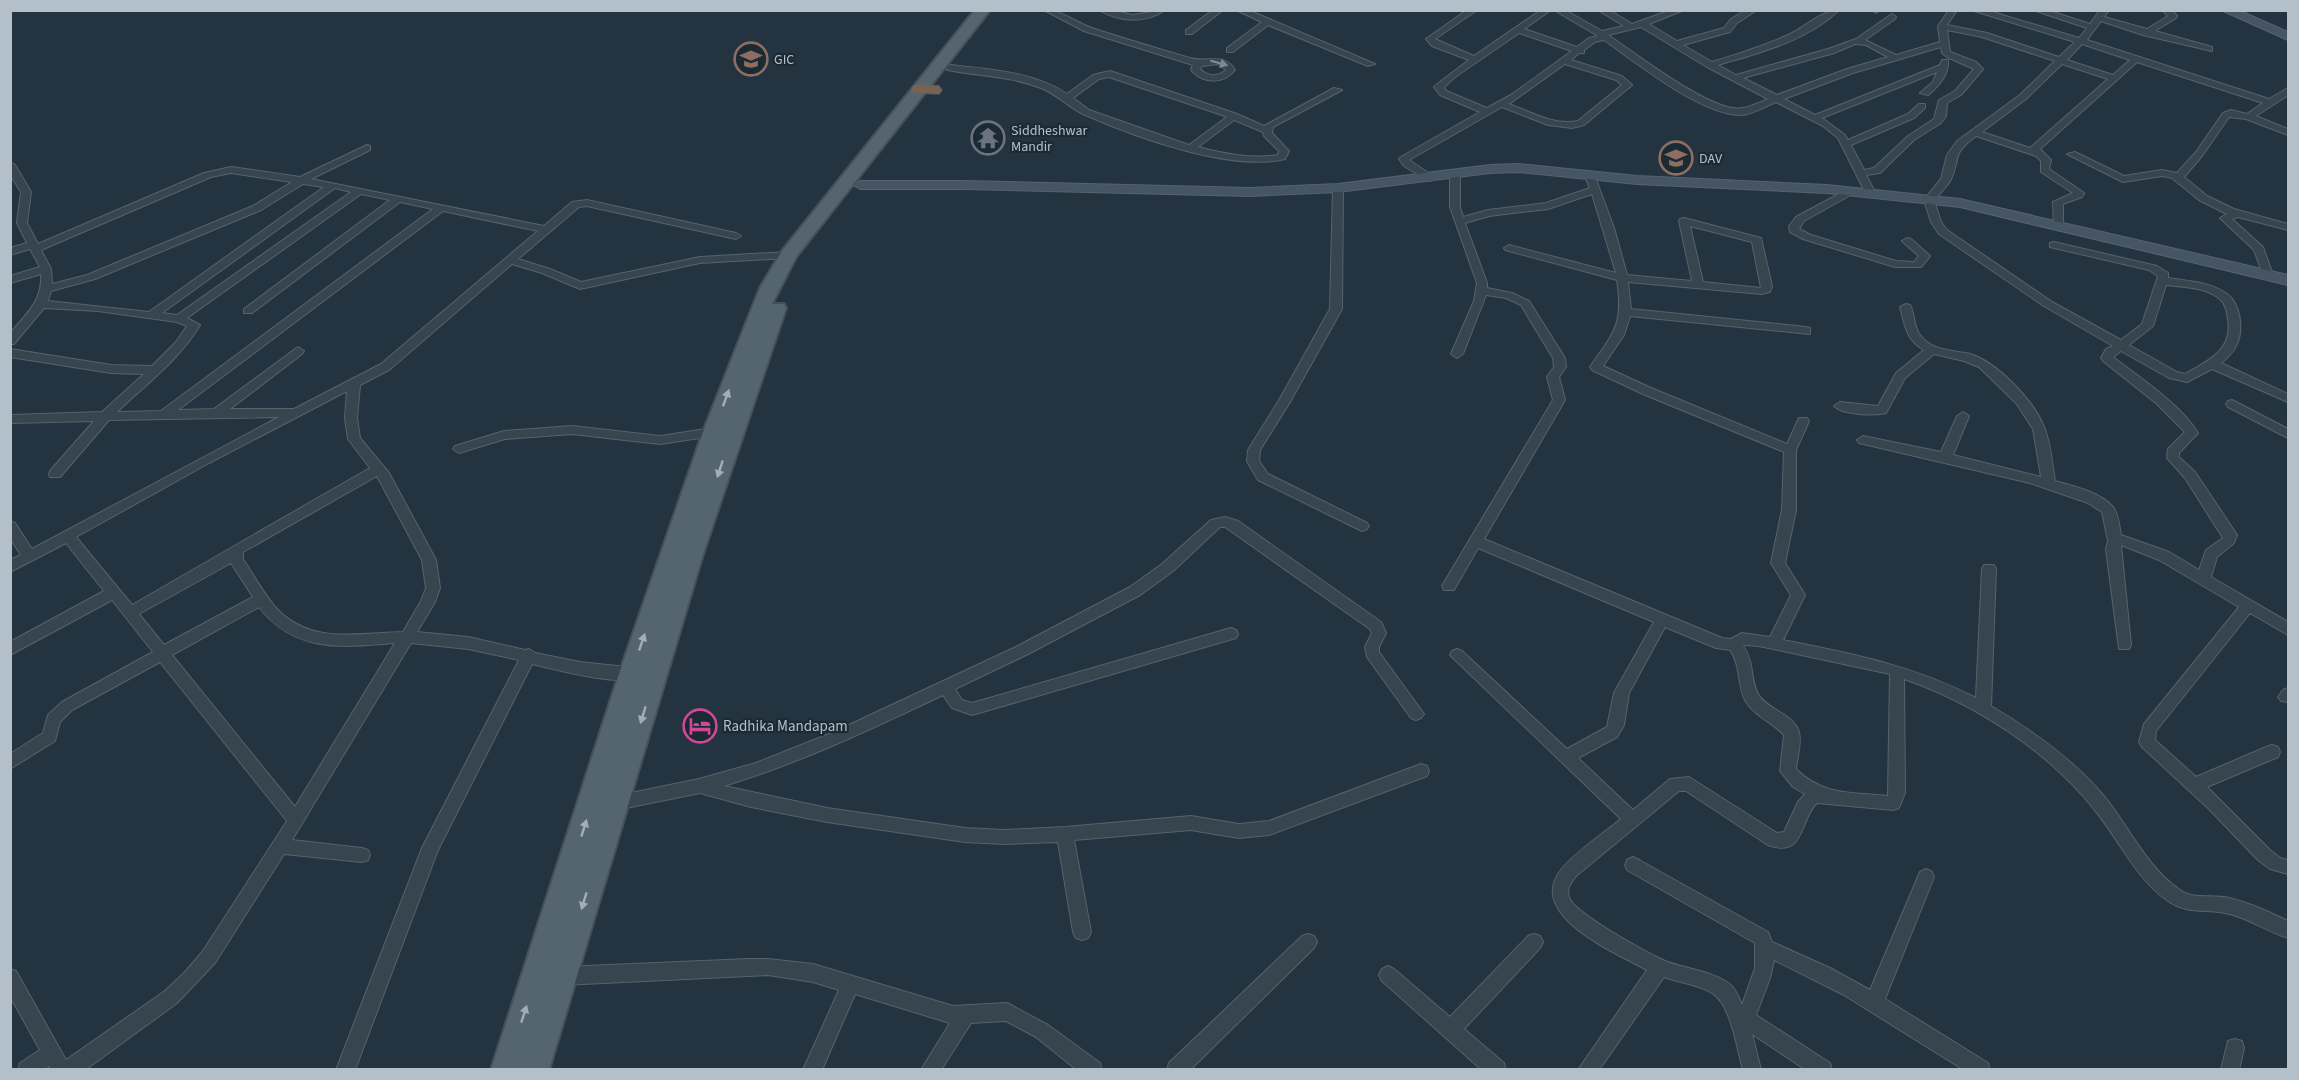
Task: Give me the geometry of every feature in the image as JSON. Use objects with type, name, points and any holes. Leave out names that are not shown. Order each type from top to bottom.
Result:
[{"type":"main road","points":[[533,1070],[692,554],[770,323],[804,256],[860,185],[983,10]]},
{"type":"main road","points":[[506,1070],[631,674],[714,432],[769,288],[788,255],[926,90],[950,68],[997,10]]},
{"type":"street","points":[[1048,10],[1088,29],[1199,64]]},
{"type":"street","points":[[1103,10],[1132,19],[1148,17],[1161,10]]},
{"type":"street","points":[[1189,32],[1219,10]]},
{"type":"street","points":[[1240,10],[1371,64]]},
{"type":"street","points":[[1473,10],[1430,39],[1435,44],[1475,59]]},
{"type":"street","points":[[1488,112],[1439,90],[1441,83],[1547,10]]},
{"type":"street","points":[[1558,10],[1603,35],[1679,87],[1714,106],[1741,112],[1850,71],[1946,43]]},
{"type":"street","points":[[1602,10],[1632,27]]},
{"type":"street","points":[[1429,178],[1407,164],[1404,159],[1502,104],[1581,51],[1594,39],[1680,10]]},
{"type":"street","points":[[1676,44],[1727,30],[1734,21],[1753,10]]},
{"type":"street","points":[[1710,65],[1773,45],[1822,20],[1834,10]]},
{"type":"street","points":[[1925,93],[1935,86],[1944,66],[1947,55],[1942,26],[1953,10]]},
{"type":"street","points":[[1975,10],[2081,41],[2268,102]]},
{"type":"street","points":[[2037,10],[2100,16],[2146,33],[2209,49]]},
{"type":"street","points":[[2146,33],[2174,16],[2166,10]]},
{"type":"street","points":[[2227,10],[2289,36]]},
{"type":"street","points":[[1929,200],[1946,180],[1955,148],[2023,96],[2081,41],[2100,16]]},
{"type":"street","points":[[1734,78],[1831,51],[1858,41],[1892,17]]},
{"type":"street","points":[[1230,50],[1268,21]]},
{"type":"street","points":[[1642,24],[1734,78],[1827,124],[1842,137],[1871,194]]},
{"type":"street","points":[[1942,26],[1984,35],[2113,78]]},
{"type":"street","points":[[1518,30],[1581,51]]},
{"type":"street","points":[[1858,41],[1868,43],[1894,57]]},
{"type":"street","points":[[1861,174],[1877,171],[1911,138],[1938,121],[1942,102],[1958,93],[1979,69],[1976,64],[1947,55]]},
{"type":"street","points":[[2036,153],[2034,149],[2136,59]]},
{"type":"street","points":[[1502,104],[1554,123],[1574,126],[1581,123],[1627,85],[1619,78],[1566,61]]},
{"type":"street","points":[[1815,118],[1944,66]]},
{"type":"street","points":[[950,68],[1016,77],[1058,92],[1076,107],[1086,112],[1191,148],[1253,160],[1282,157],[1284,151],[1267,134],[1266,130],[1234,116],[1110,74],[1096,77],[1066,98]]},
{"type":"street","points":[[1266,130],[1273,123],[1337,90]]},
{"type":"street","points":[[2249,117],[2268,102],[2289,91]]},
{"type":"street","points":[[1846,144],[1911,116],[1922,106]]},
{"type":"street","points":[[2179,177],[2199,154],[2226,115],[2231,113],[2249,117],[2289,132]]},
{"type":"street","points":[[1191,148],[1234,116]]},
{"type":"street","points":[[1974,132],[2036,153],[2046,160],[2044,170],[2079,193],[2073,198],[2058,202],[2059,226]]},
{"type":"street","points":[[47,289],[91,277],[257,208],[301,180],[367,148]]},
{"type":"street","points":[[2072,154],[2122,179],[2129,180],[2162,173],[2179,177],[2203,198],[2233,212],[2289,227]]},
{"type":"street","points":[[10,165],[14,179],[26,192],[16,225],[34,247],[46,269],[47,289],[41,304],[10,341]]},
{"type":"street","points":[[860,185],[963,184],[1250,192],[1338,188],[1504,167],[1593,183],[1850,192],[1960,203],[2289,280]]},
{"type":"street","points":[[10,252],[34,247],[221,170],[333,185],[544,229]]},
{"type":"street","points":[[1455,175],[1455,207],[1479,273],[1482,291],[1457,354]]},
{"type":"street","points":[[1459,221],[1488,213],[1548,206],[1593,183]]},
{"type":"street","points":[[1593,183],[1617,256],[1624,312],[1623,327],[1596,367],[1647,391],[1790,450]]},
{"type":"street","points":[[152,315],[333,185]]},
{"type":"street","points":[[1338,188],[1336,309],[1302,372],[1254,450],[1253,460],[1263,477],[1362,526]]},
{"type":"street","points":[[179,319],[360,190]]},
{"type":"street","points":[[1850,192],[1800,219],[1794,226],[1794,230],[1807,237],[1894,264],[1917,265],[1925,256],[1907,241]]},
{"type":"street","points":[[248,311],[399,198]]},
{"type":"street","points":[[1929,200],[1936,222],[1948,236],[2048,304],[2183,379],[2222,357],[2237,336],[2230,303],[2224,296],[2212,291],[2163,281]]},
{"type":"street","points":[[10,567],[205,460],[354,385],[392,362],[571,207],[587,203],[736,236]]},
{"type":"street","points":[[164,415],[442,207]]},
{"type":"street","points":[[2233,212],[2235,215],[2225,218],[2259,249],[2268,275]]},
{"type":"street","points":[[1509,248],[1621,278],[1753,291],[1766,290],[1767,286],[1757,240],[1684,221],[1698,285]]},
{"type":"street","points":[[2054,245],[2153,268],[2164,275],[2147,326],[2110,352],[2107,358],[2162,401],[2192,433],[2175,448],[2172,452],[2173,458],[2190,475],[2230,535],[2229,540],[2211,555],[2204,578]]},
{"type":"street","points":[[508,260],[546,271],[580,286],[700,260],[788,255]]},
{"type":"street","points":[[10,280],[46,269]]},
{"type":"street","points":[[1449,586],[1559,400],[1553,377],[1560,368],[1561,362],[1525,301],[1514,296],[1482,291]]},
{"type":"street","points":[[41,304],[152,315],[179,319],[194,326],[192,331],[104,417],[55,474]]},
{"type":"street","points":[[1906,306],[1914,336],[1932,349],[1983,364],[2000,379],[2034,418],[2039,431],[2049,485]]},
{"type":"street","points":[[1624,312],[1806,331]]},
{"type":"street","points":[[1840,406],[1869,411],[1882,410],[1900,376],[1932,349]]},
{"type":"street","points":[[217,413],[298,351]]},
{"type":"street","points":[[10,353],[103,368],[152,370]]},
{"type":"street","points":[[2212,364],[2284,396],[2289,382]]},
{"type":"street","points":[[68,1070],[159,1006],[191,978],[209,957],[409,637],[428,602],[432,588],[429,560],[378,469],[354,439],[351,418],[354,385]]},
{"type":"street","points":[[2232,404],[2289,434]]},
{"type":"street","points":[[10,419],[297,413]]},
{"type":"street","points":[[1945,458],[1963,416]]},
{"type":"street","points":[[1774,644],[1798,595],[1778,563],[1789,510],[1790,450],[1803,421]]},
{"type":"street","points":[[459,449],[504,435],[572,430],[660,440],[714,432]]},
{"type":"street","points":[[1863,440],[2049,485],[2092,500],[2106,508],[2115,541],[2113,549],[2124,645]]},
{"type":"street","points":[[130,613],[235,554],[245,543],[378,469]]},
{"type":"street","points":[[616,803],[699,786],[758,770],[839,737],[1082,621],[1135,591],[1167,568],[1216,523],[1233,524],[1270,548],[1376,626],[1379,633],[1372,647],[1372,653],[1416,714]]},
{"type":"street","points":[[10,526],[30,557]]},
{"type":"street","points":[[68,536],[296,820]]},
{"type":"street","points":[[2115,541],[2122,540],[2144,546],[2204,578],[2289,629]]},
{"type":"street","points":[[1475,541],[1721,644],[1734,645],[1742,639],[1774,644],[1897,671],[1936,686],[1983,710],[2055,760],[2090,792],[2139,858],[2173,895],[2185,902],[2223,905],[2243,910],[2289,930]]},
{"type":"street","points":[[235,554],[236,560],[277,618],[286,626],[315,638],[351,642],[409,637],[470,643],[563,663],[631,674],[655,674]]},
{"type":"street","points":[[1983,710],[1989,569]]},
{"type":"street","points":[[10,649],[113,593]]},
{"type":"street","points":[[10,763],[50,736],[53,719],[67,706],[262,598]]},
{"type":"street","points":[[2248,605],[2210,656],[2149,729],[2146,737],[2150,747],[2194,785],[2264,855],[2276,864],[2289,867]]},
{"type":"street","points":[[1566,757],[1612,732],[1616,725],[1623,693],[1662,620]]},
{"type":"street","points":[[945,686],[957,704],[972,709],[1231,634]]},
{"type":"street","points":[[1734,645],[1744,659],[1749,692],[1753,699],[1758,706],[1783,722],[1792,734],[1788,771],[1799,782],[1822,795],[1880,804],[1893,803],[1896,800],[1897,671]]},
{"type":"street","points":[[345,1070],[430,848],[529,655]]},
{"type":"street","points":[[1457,655],[1633,820]]},
{"type":"street","points":[[2194,785],[2272,752]]},
{"type":"street","points":[[699,786],[778,806],[908,828],[1005,837],[1191,824],[1252,831],[1269,828],[1421,771]]},
{"type":"street","points":[[1752,1070],[1740,1016],[1724,991],[1660,967],[1585,924],[1563,905],[1560,894],[1561,882],[1570,871],[1676,784],[1683,783],[1700,790],[1774,840],[1782,842],[1794,833],[1809,798],[1822,795]]},
{"type":"street","points":[[1065,834],[1082,932]]},
{"type":"street","points":[[279,846],[362,855]]},
{"type":"street","points":[[1634,865],[1762,938],[1767,948],[1767,960],[1740,1016]]},
{"type":"street","points":[[1875,1001],[1926,877]]},
{"type":"street","points":[[1176,1070],[1308,942]]},
{"type":"street","points":[[1451,1030],[1534,942]]},
{"type":"street","points":[[1767,948],[1826,974],[1875,1001],[1981,1070]]},
{"type":"street","points":[[562,976],[768,967],[813,974],[934,1011],[965,1016],[995,1011],[1007,1012],[1018,1016],[1093,1070]]},
{"type":"street","points":[[1587,1070],[1660,967]]},
{"type":"street","points":[[1388,975],[1497,1070]]},
{"type":"street","points":[[10,977],[61,1070]]},
{"type":"street","points":[[812,1070],[851,984]]},
{"type":"street","points":[[930,1070],[965,1016]]},
{"type":"street","points":[[1740,1016],[1824,1070]]},
{"type":"street","points":[[2230,1070],[2235,1048]]},
{"type":"street","points":[[27,1070],[51,1053]]},
{"type":"place","name":"GIC","points":[[751,59]]},
{"type":"place","name":"Siddheshwar Mandir","points":[[988,138]]},
{"type":"place","name":"DAV","points":[[1676,158]]},
{"type":"place","name":"Radhika Mandapam","points":[[700,726]]}]
